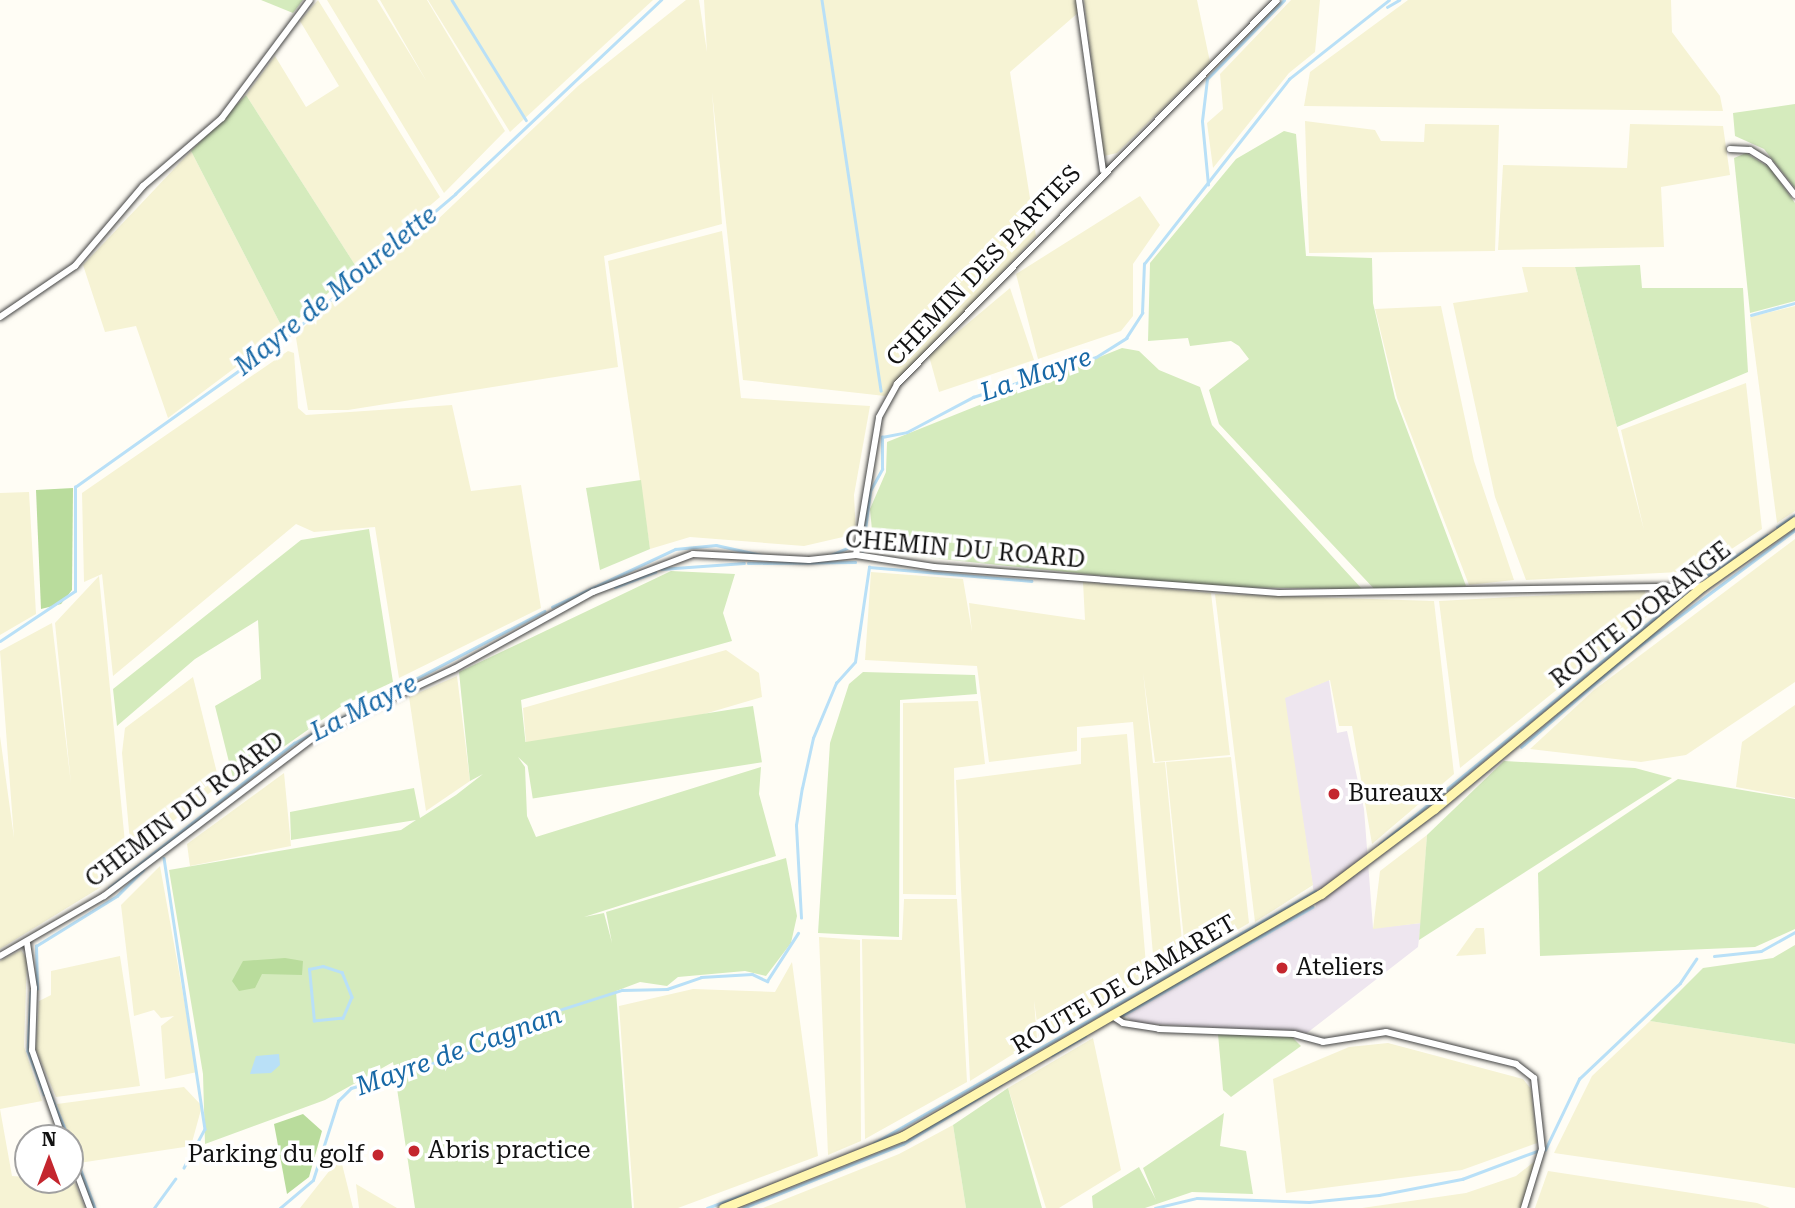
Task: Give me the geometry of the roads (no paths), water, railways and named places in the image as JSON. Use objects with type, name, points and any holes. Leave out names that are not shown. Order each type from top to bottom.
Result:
[{"type":"main road","name":"ROUTE D'ORANGE","points":[[1514,743],[1703,586],[1795,522]]},
{"type":"main road","name":"ROUTE DE CAMARET","points":[[723,1208],[903,1136],[1347,877],[1514,743]]},
{"type":"street","points":[[0,317],[75,266],[143,186],[222,118],[310,0]]},
{"type":"street","name":"CHEMIN DES PARTIES","points":[[856,555],[879,417],[890,394],[1103,170],[1079,0]]},
{"type":"street","points":[[1103,170],[1277,0]]},
{"type":"street","points":[[1730,149],[1750,150],[1769,162],[1795,195]]},
{"type":"street","name":"CHEMIN DU ROARD","points":[[0,956],[27,943],[104,896],[323,731],[454,669],[593,592],[693,554],[809,560],[856,555],[934,567],[1279,593],[1703,586]]},
{"type":"street","points":[[27,943],[32,1050],[58,1124]]},
{"type":"street","points":[[1111,1015],[1124,1023],[1159,1029],[1294,1034],[1323,1042],[1386,1032],[1516,1064],[1534,1078],[1542,1149],[1524,1208]]},
{"type":"water","points":[[279,1054],[280,1065],[271,1073],[250,1074],[256,1056]]},
{"type":"waterway","points":[[452,0],[526,120]]},
{"type":"waterway","name":"Mayre de Mourelette","points":[[0,641],[75,591],[75,487],[289,335],[455,194],[661,0]]},
{"type":"waterway","points":[[822,0],[881,391]]},
{"type":"waterway","points":[[1208,185],[1202,121],[1207,79],[1284,0]]},
{"type":"waterway","name":"La Mayre","points":[[862,553],[870,491],[882,469],[882,437],[907,432],[973,397],[1096,357],[1126,338],[1142,313],[1144,264],[1289,79],[1389,0]]},
{"type":"waterway","points":[[1387,7],[1399,0]]},
{"type":"waterway","points":[[1751,315],[1795,303]]},
{"type":"waterway","points":[[1777,527],[1795,515]]},
{"type":"waterway","points":[[1521,747],[1634,650],[1795,530]]},
{"type":"waterway","points":[[1703,578],[1767,535]]},
{"type":"waterway","points":[[552,607],[675,549],[716,545],[761,555]]},
{"type":"waterway","points":[[831,555],[855,545]]},
{"type":"waterway","name":"La Mayre","points":[[748,563],[855,562]]},
{"type":"waterway","name":"La Mayre","points":[[661,569],[744,563]]},
{"type":"waterway","name":"Mayre de Cagnan","points":[[801,918],[796,825],[802,788],[813,738],[836,683],[855,662],[869,567],[1031,581]]},
{"type":"waterway","name":"La Mayre","points":[[615,587],[655,572]]},
{"type":"waterway","points":[[1379,845],[1690,589]]},
{"type":"waterway","name":"La Mayre","points":[[109,888],[294,743],[544,611]]},
{"type":"waterway","points":[[164,858],[205,1129],[184,1168]]},
{"type":"waterway","name":"La Mayre","points":[[37,989],[36,946],[117,896],[143,870]]},
{"type":"waterway","points":[[874,1143],[1315,891]]},
{"type":"waterway","points":[[1123,1015],[1312,907]]},
{"type":"waterway","points":[[1714,956],[1761,951],[1795,932]]},
{"type":"waterway","name":"Mayre de Cagnan","points":[[280,1208],[313,1180],[338,1101],[351,1088],[489,1046],[531,1019],[622,990],[667,989],[701,977],[752,974],[767,981],[798,933]]},
{"type":"waterway","points":[[1545,1150],[1579,1079],[1680,983],[1696,959]]},
{"type":"waterway","points":[[323,966],[342,972],[352,997],[343,1018],[314,1021],[309,969],[323,966]]},
{"type":"waterway","points":[[31,992],[28,1051],[44,1094]]},
{"type":"waterway","points":[[1052,1055],[1085,1036]]},
{"type":"waterway","points":[[743,1208],[903,1144],[1001,1084]]},
{"type":"waterway","name":"La Mayre","points":[[49,1091],[63,1124]]},
{"type":"waterway","points":[[1155,1208],[1197,1198],[1309,1202],[1379,1195],[1462,1179],[1537,1151]]},
{"type":"waterway","name":"La Mayre","points":[[84,1179],[95,1208]]},
{"type":"waterway","points":[[154,1208],[175,1179]]},
{"type":"waterway","points":[[707,1208],[748,1193]]},
{"type":"place","name":"Bureaux","points":[[1334,794]]},
{"type":"place","name":"Ateliers","points":[[1282,968]]},
{"type":"place","name":"Abris practice","points":[[414,1151]]},
{"type":"place","name":"Parking du golf","points":[[378,1155]]}]
